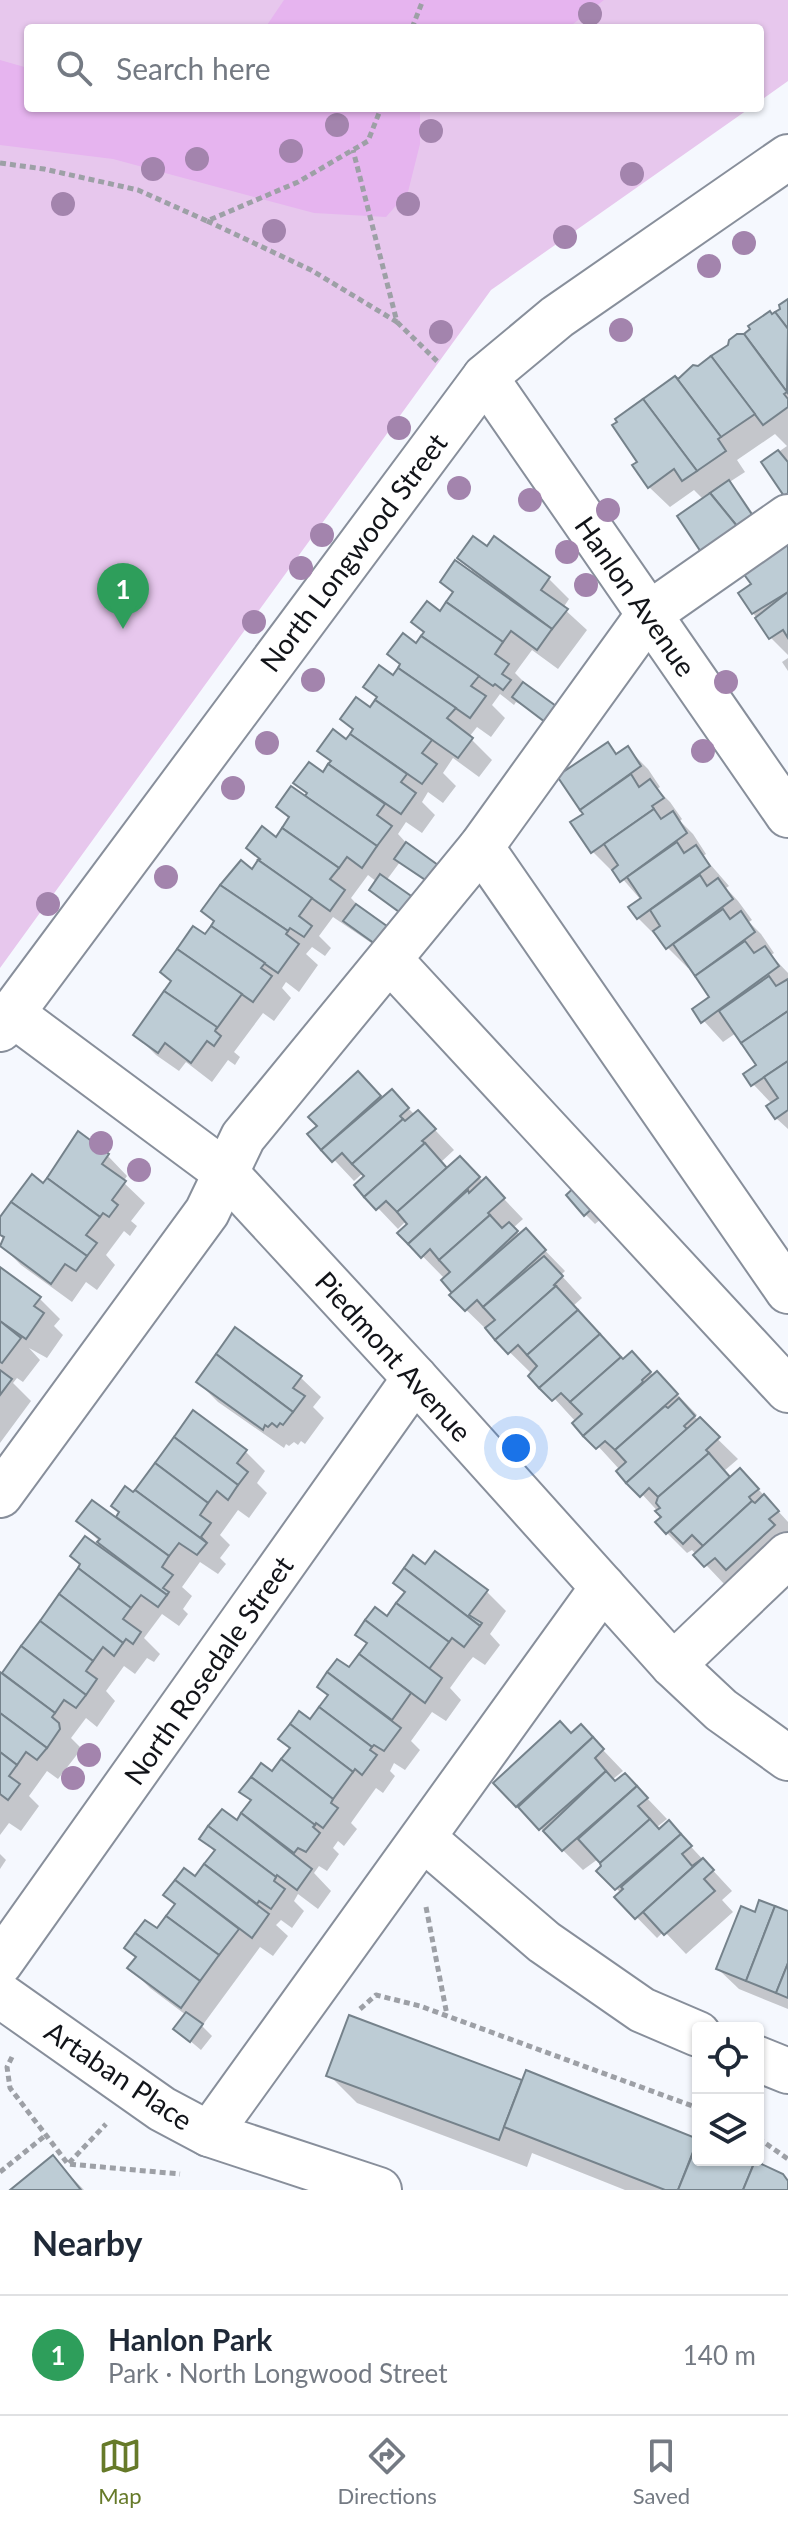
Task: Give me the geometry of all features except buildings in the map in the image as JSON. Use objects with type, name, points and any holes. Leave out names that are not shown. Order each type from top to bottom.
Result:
[{"type":"street","name":"North Longwood Street","points":[[6,1021],[466,374],[557,317],[788,157]]},
{"type":"street","name":"Hanlon Avenue","points":[[466,374],[649,614],[788,815]]},
{"type":"street","points":[[0,1495],[207,1212],[243,1137],[481,847],[649,614],[788,517]]},
{"type":"street","points":[[481,847],[788,1291]]},
{"type":"street","points":[[390,960],[788,1390]]},
{"type":"street","name":"Piedmont Avenue","points":[[6,1021],[225,1172],[673,1665],[721,1710],[788,1758]]},
{"type":"street","name":"North Rosedale Street","points":[[0,1963],[415,1378]]},
{"type":"street","points":[[673,1665],[788,1555]]},
{"type":"street","points":[[209,2134],[603,1587]]},
{"type":"street","points":[[423,1838],[544,1942],[642,2010],[692,2031]]},
{"type":"street","name":"Artaban Place","points":[[0,1995],[162,2109],[209,2134],[379,2190]]},
{"type":"street","points":[[764,2061],[788,2071]]},
{"type":"path","points":[[414,24],[423,0]]},
{"type":"path","points":[[207,221],[298,182],[368,141],[379,112]]},
{"type":"path","points":[[353,150],[397,322]]},
{"type":"path","points":[[0,163],[44,169],[138,190],[207,221],[311,270],[397,322],[466,374]]},
{"type":"path","points":[[425,1903],[447,2016]]},
{"type":"path","points":[[360,2009],[376,1995],[447,2016],[692,2106]]},
{"type":"path","points":[[18,2050],[7,2067],[7,2080],[15,2097],[68,2164],[180,2174]]},
{"type":"path","points":[[68,2164],[114,2116]]},
{"type":"path","points":[[0,2172],[46,2134]]},
{"type":"path","points":[[764,2142],[788,2159]]},
{"type":"shaded area","points":[[0,0],[788,0],[788,81],[764,98],[764,24],[24,24],[24,112],[744,112],[491,290],[0,968]]},
{"type":"shaded area","points":[[284,0],[604,0],[573,24],[268,24]]},
{"type":"shaded area","points":[[0,60],[24,67],[24,112],[420,112],[420,144],[408,192],[386,217],[314,213],[113,159],[0,145]]},
{"type":"place","name":"Hanlon Park","points":[[123,629]]}]
